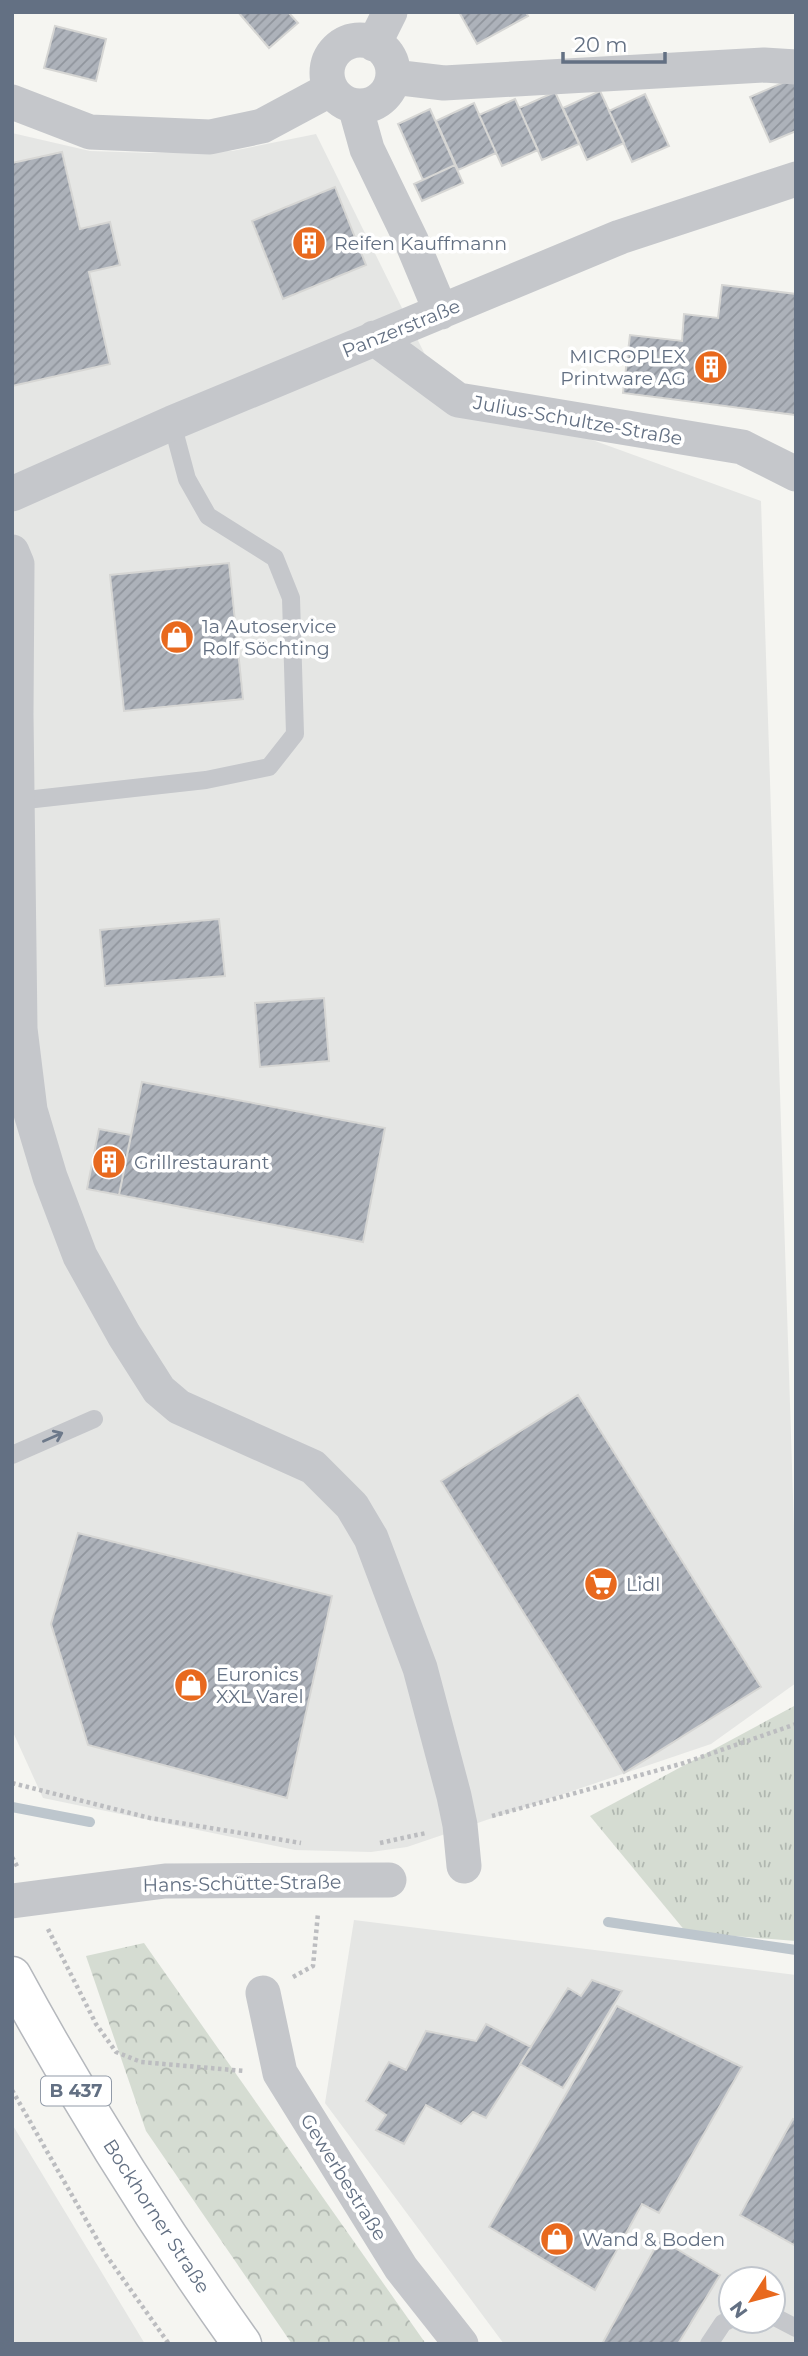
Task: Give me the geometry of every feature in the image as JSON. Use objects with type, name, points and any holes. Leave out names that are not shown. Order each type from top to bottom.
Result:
[{"type":"main road","name":"Bockhorner Straße","points":[[12,1976],[72,2083],[242,2344]]},
{"type":"street","points":[[374,44],[390,12]]},
{"type":"street","points":[[12,102],[90,132],[210,137],[262,127],[343,97],[366,106],[376,102],[389,88],[393,78],[389,58],[383,49],[374,44],[364,40],[354,41],[336,51],[327,69],[343,97],[411,240],[442,312]]},
{"type":"street","points":[[393,78],[444,83],[764,65],[796,67]]},
{"type":"street","name":"Panzerstraße","points":[[12,494],[172,423],[620,237],[796,179]]},
{"type":"street","name":"Julius-Schultze-Straße","points":[[374,338],[458,400],[742,447],[796,474]]},
{"type":"street","points":[[12,552],[17,564],[20,1029],[30,1110],[50,1177],[80,1256],[124,1335],[159,1390],[179,1407],[313,1467],[352,1506],[372,1538],[420,1668],[460,1825],[464,1866]]},
{"type":"street","name":"Hans-Schütte-Straße","points":[[22,1899],[165,1881],[389,1880]]},
{"type":"street","name":"Gewerbestraße","points":[[263,1993],[280,2074],[401,2268],[461,2344]]},
{"type":"lane","points":[[17,801],[205,780],[269,767],[295,734],[291,598],[275,558],[208,516],[187,479],[172,423]]},
{"type":"lane","points":[[12,1455],[94,1419]]},
{"type":"path","points":[[376,1844],[460,1825],[684,1763],[796,1724]]},
{"type":"path","points":[[12,1783],[150,1818],[311,1844]]},
{"type":"path","points":[[263,1993],[313,1966],[318,1912],[314,1881]]},
{"type":"path","points":[[22,1899],[96,2024],[116,2052],[141,2062],[280,2074]]},
{"type":"path","points":[[12,2090],[106,2255],[169,2344]]},
{"type":"shaded area","points":[[12,133],[90,151],[151,153],[232,151],[316,134],[440,385],[761,501],[796,1591],[796,1683],[711,1744],[407,1847],[371,1852],[295,1850],[43,1798],[12,1730]]},
{"type":"shaded area","points":[[354,1920],[796,1975],[796,2344],[504,2344],[325,2103]]},
{"type":"shaded area","points":[[12,2124],[145,2344],[12,2344]]},
{"type":"green space","points":[[796,1705],[796,1941],[686,1932],[590,1816]]},
{"type":"green space","points":[[144,1943],[426,2344],[292,2344],[146,2131],[86,1956]]},
{"type":"building","points":[[238,12],[288,12],[298,23],[269,48]]},
{"type":"building","points":[[459,12],[526,12],[528,16],[477,44]]},
{"type":"building","points":[[55,26],[106,39],[96,81],[44,68]]},
{"type":"building","points":[[796,77],[796,131],[770,142],[750,97]]},
{"type":"building","points":[[600,91],[624,143],[587,160],[563,108]]},
{"type":"building","points":[[555,92],[579,144],[542,160],[519,108]]},
{"type":"building","points":[[645,94],[669,146],[632,162],[609,111]]},
{"type":"building","points":[[515,99],[538,150],[502,166],[479,115]]},
{"type":"building","points":[[474,103],[496,153],[458,170],[436,121]]},
{"type":"building","points":[[430,109],[455,165],[423,180],[398,124]]},
{"type":"building","points":[[62,152],[80,229],[110,222],[120,265],[89,272],[110,364],[12,386],[12,163]]},
{"type":"building","points":[[455,165],[463,183],[422,201],[414,184]]},
{"type":"building","name":"Reifen Kauffmann","points":[[335,187],[366,265],[283,299],[252,221]]},
{"type":"building","name":"MICROPLEX Printware AG","points":[[722,285],[796,294],[796,415],[623,393],[630,335],[682,341],[684,314],[718,318]]},
{"type":"building","name":"1a Autoservice Rolf Söchting","points":[[229,563],[243,699],[124,711],[110,575]]},
{"type":"building","points":[[219,919],[225,976],[105,986],[100,930]]},
{"type":"building","points":[[324,998],[329,1061],[260,1067],[255,1003]]},
{"type":"building","points":[[142,1082],[385,1128],[363,1242],[119,1195]]},
{"type":"building","name":"Grillrestaurant","points":[[99,1129],[131,1135],[119,1195],[87,1189]]},
{"type":"building","name":"Lidl","points":[[578,1395],[761,1687],[624,1773],[441,1481]]},
{"type":"building","name":"Euronics XXL Varel","points":[[78,1533],[332,1596],[287,1798],[88,1745],[51,1624]]},
{"type":"building","points":[[592,1980],[622,1991],[563,2088],[520,2064],[568,1988],[581,1996]]},
{"type":"building","points":[[617,2006],[742,2067],[659,2213],[642,2204],[595,2290],[489,2227]]},
{"type":"building","points":[[486,2024],[531,2047],[486,2118],[473,2112],[461,2124],[426,2105],[404,2144],[376,2130],[386,2115],[366,2101],[389,2062],[406,2070],[426,2031],[476,2041]]},
{"type":"building","points":[[793,2119],[796,2120],[796,2246],[740,2215]]},
{"type":"building","points":[[660,2239],[717,2273],[717,2280],[678,2344],[602,2344]]},
{"type":"waterway","points":[[12,1807],[90,1822]]},
{"type":"waterway","points":[[608,1922],[796,1950]]},
{"type":"place","name":"Reifen Kauffmann","points":[[309,243]]},
{"type":"place","name":"MICROPLEX Printware AG","points":[[711,367]]},
{"type":"place","name":"1a Autoservice Rolf Söchting","points":[[177,637]]},
{"type":"place","name":"Grillrestaurant","points":[[109,1162]]},
{"type":"place","name":"Lidl","points":[[601,1584]]},
{"type":"place","name":"Euronics XXL Varel","points":[[191,1685]]},
{"type":"place","name":"Wand & Boden","points":[[557,2239]]}]
